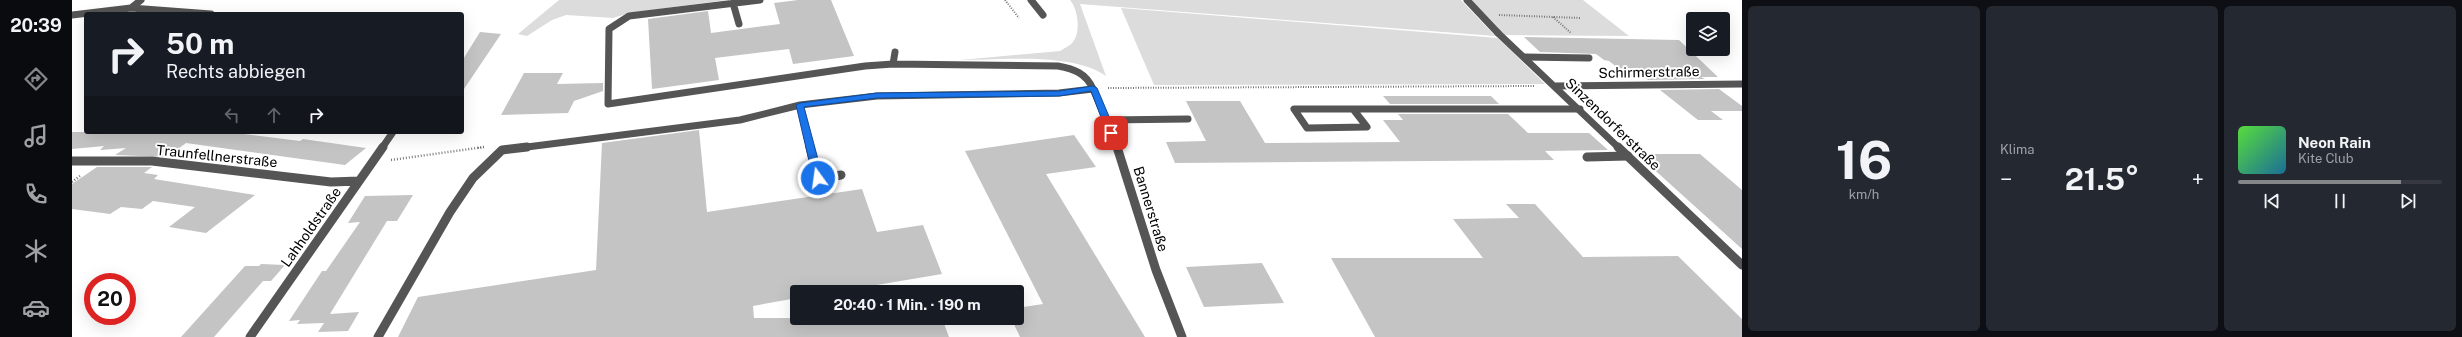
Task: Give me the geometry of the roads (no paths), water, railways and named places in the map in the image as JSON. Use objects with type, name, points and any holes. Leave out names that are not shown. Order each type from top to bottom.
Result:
[{"type":"street","points":[[131,8],[141,0]]},
{"type":"street","points":[[739,24],[733,3],[760,0]]},
{"type":"street","points":[[1031,0],[1043,15]]},
{"type":"street","name":"Sinzendorferstraße","points":[[1467,0],[1498,33],[1580,109],[1742,265]]},
{"type":"street","name":"Bannerstraße","points":[[733,3],[629,16],[613,25],[609,29],[608,104],[865,66],[893,64],[1058,66],[1082,72],[1089,78],[1122,158],[1156,270],[1182,337]]},
{"type":"street","points":[[102,12],[131,8],[184,12]]},
{"type":"street","points":[[72,16],[84,14]]},
{"type":"street","points":[[893,64],[896,52]]},
{"type":"street","points":[[1524,57],[1588,58]]},
{"type":"street","name":"Schirmerstraße","points":[[1555,86],[1742,84]]},
{"type":"street","points":[[378,337],[404,288],[466,186],[486,161],[502,150],[740,120],[800,105],[877,96],[1059,93],[1093,88]]},
{"type":"street","points":[[800,105],[818,178],[841,175]]},
{"type":"street","points":[[1353,109],[1367,127],[1307,128],[1294,109],[1353,109],[1580,109]]},
{"type":"street","points":[[1106,120],[1188,119]]},
{"type":"street","name":"Lahholdstraße","points":[[250,337],[392,134]]},
{"type":"street","points":[[1587,157],[1628,156]]},
{"type":"street","name":"Traunfellnerstraße","points":[[72,162],[152,161],[331,182],[359,181]]}]
